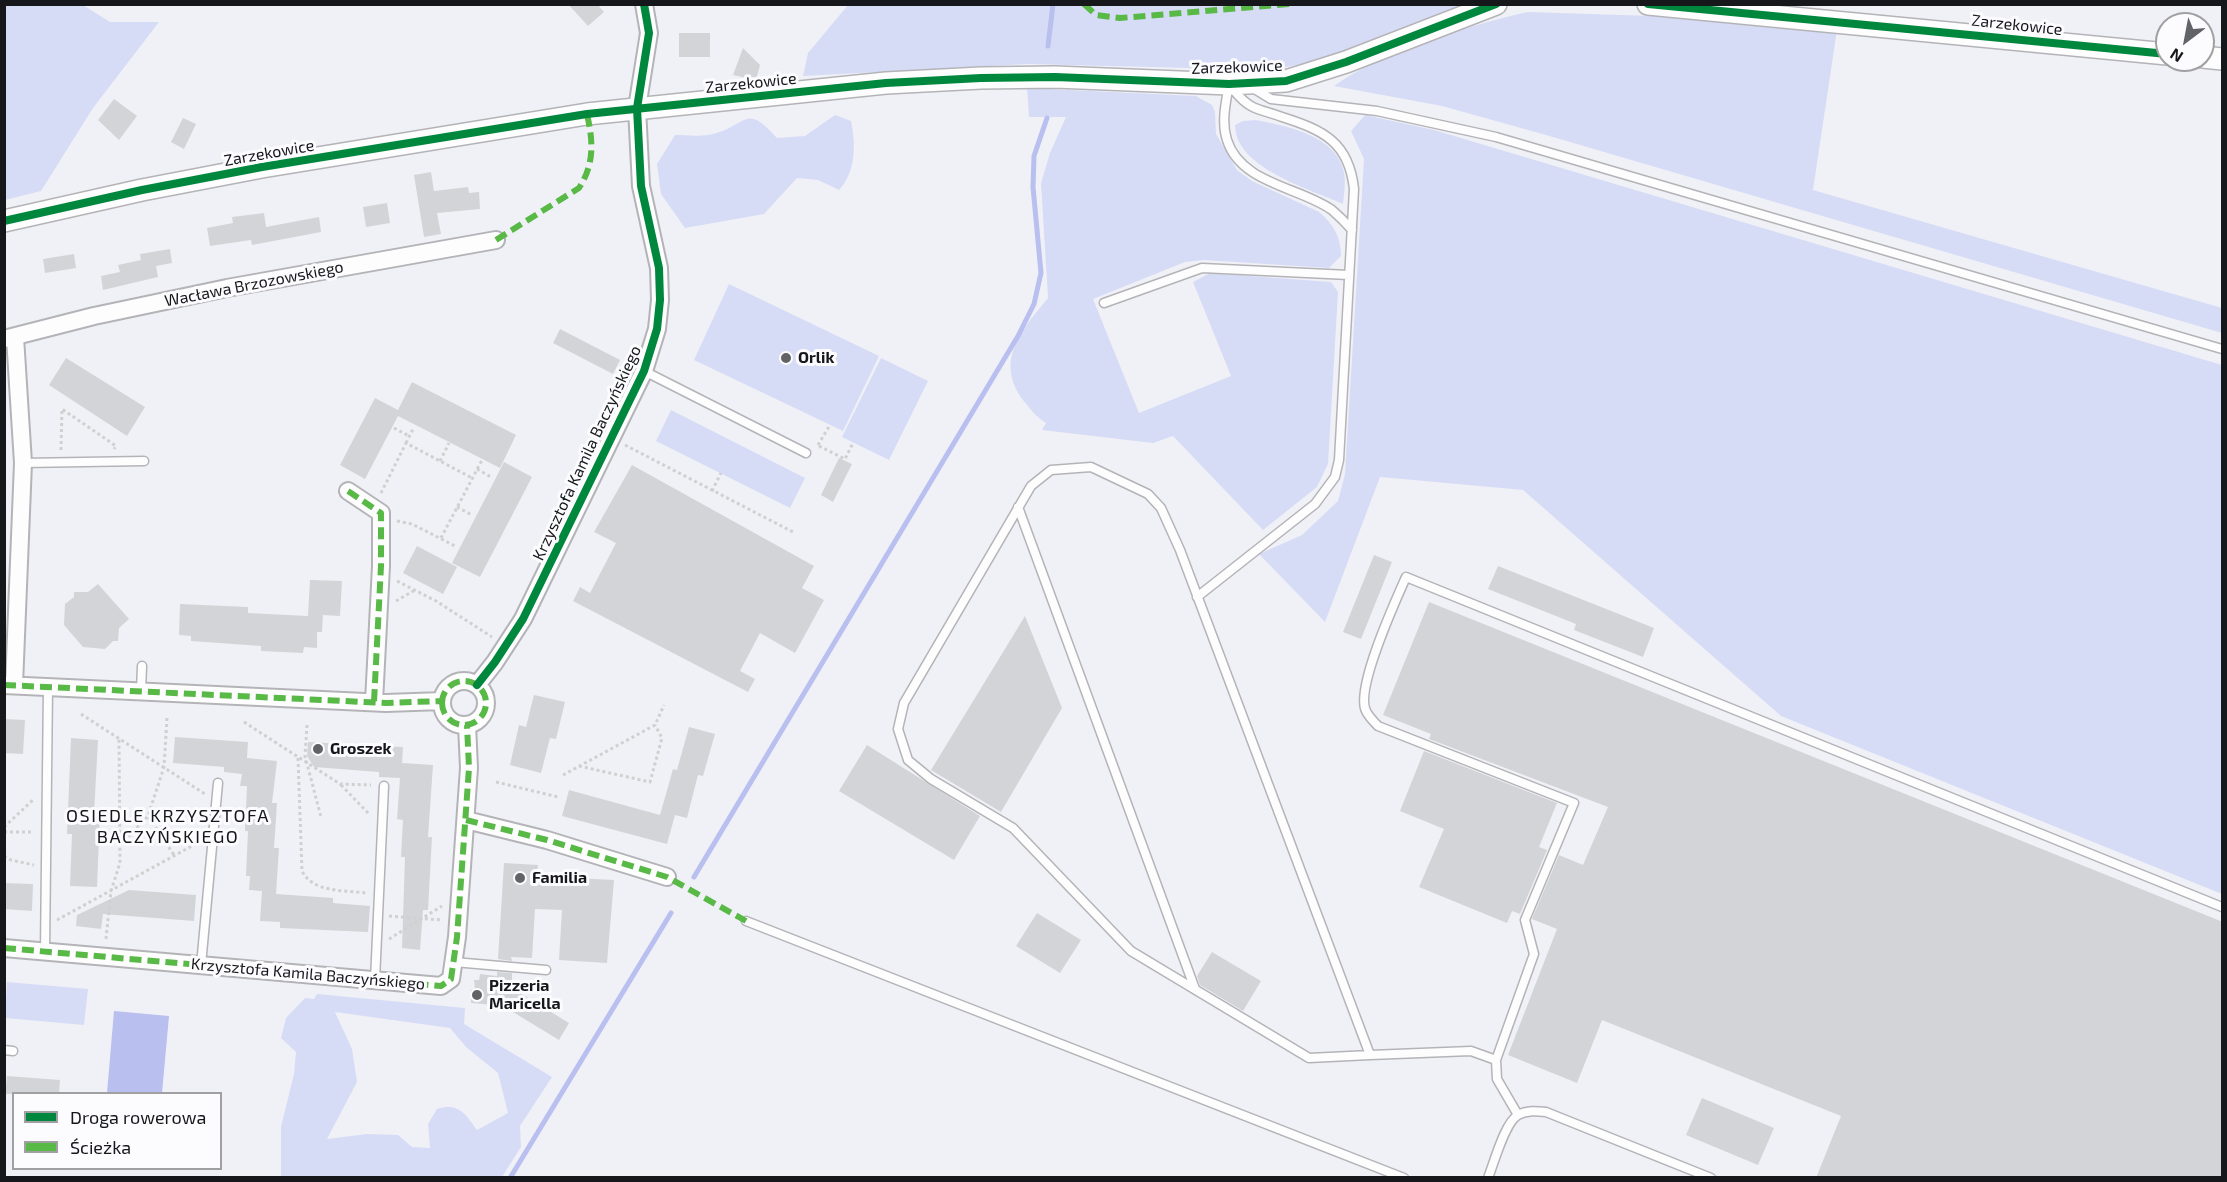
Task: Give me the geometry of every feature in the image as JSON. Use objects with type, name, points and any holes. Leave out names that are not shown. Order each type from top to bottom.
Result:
[{"type":"street","name":"Krzysztofa Kamila Baczyńskiego","points":[[477,685],[523,619],[644,371],[657,329],[660,300],[659,268],[641,186],[637,108],[649,33],[644,4]]},
{"type":"street","name":"Zarzekowice","points":[[4,221],[141,190],[251,169],[587,114],[637,108],[886,83],[981,78],[1055,77],[1229,84],[1286,81],[1346,62],[1496,4]]},
{"type":"street","name":"Zarzekowice","points":[[1648,4],[2155,53]]},
{"type":"street","name":"Wacława Brzozowskiego","points":[[9,685],[22,463],[10,338],[94,316],[227,288],[495,240]]},
{"type":"street","points":[[348,491],[377,514],[381,566],[374,702]]},
{"type":"street","points":[[460,681],[477,685],[486,698],[486,707],[478,720],[467,725],[452,721],[445,714],[442,701],[452,685],[460,681]]},
{"type":"street","points":[[9,685],[374,702],[442,701]]},
{"type":"street","points":[[454,967],[470,768],[467,725]]},
{"type":"street","points":[[466,820],[547,840],[667,877]]},
{"type":"street","name":"Krzysztofa Kamila Baczyńskiego","points":[[4,948],[441,986],[451,980],[454,967]]},
{"type":"lane","points":[[1197,597],[1315,504],[1335,477],[1339,460],[1354,189],[1352,169],[1345,154],[1331,139],[1311,126],[1253,108],[1243,101],[1229,84]]},
{"type":"lane","points":[[1229,84],[1224,115],[1227,141],[1239,159],[1252,171],[1331,210],[1352,230]]},
{"type":"lane","points":[[1229,84],[1256,89],[1271,99],[1377,111],[1496,137],[2223,349]]},
{"type":"lane","points":[[1104,303],[1202,268],[1349,274]]},
{"type":"lane","points":[[644,371],[806,453]]},
{"type":"lane","points":[[22,463],[144,461]]},
{"type":"lane","points":[[1370,1055],[1197,597],[1161,508],[1148,494],[1091,467],[1051,470],[1031,486],[904,703],[898,729],[908,760],[931,779],[1014,828],[1131,951],[1309,1058],[1471,1051],[1496,1060]]},
{"type":"lane","points":[[1018,507],[1195,989]]},
{"type":"lane","points":[[1518,1115],[1497,1079],[1496,1060],[1534,954],[1525,920],[1574,802],[1378,726],[1366,711],[1364,696],[1372,660],[1406,577],[2223,907]]},
{"type":"lane","points":[[141,691],[142,666]]},
{"type":"lane","points":[[45,951],[48,687]]},
{"type":"lane","points":[[201,965],[218,783]]},
{"type":"lane","points":[[375,980],[384,786]]},
{"type":"lane","points":[[746,921],[1404,1178]]},
{"type":"lane","points":[[454,967],[546,970]]},
{"type":"lane","points":[[1488,1178],[1510,1122],[1518,1115],[1532,1111],[1546,1112],[1711,1178]]},
{"type":"path","points":[[61,450],[62,409],[116,446],[113,450],[103,450]]},
{"type":"path","points":[[819,446],[830,425]]},
{"type":"path","points":[[414,426],[377,514],[412,524],[457,547]]},
{"type":"path","points":[[394,428],[409,436]]},
{"type":"path","points":[[618,441],[793,532]]},
{"type":"path","points":[[806,453],[812,442],[846,459],[853,443]]},
{"type":"path","points":[[406,443],[472,478]]},
{"type":"path","points":[[440,461],[448,443]]},
{"type":"path","points":[[52,450],[72,450]]},
{"type":"path","points":[[441,538],[482,460]]},
{"type":"path","points":[[477,470],[491,477]]},
{"type":"path","points":[[712,491],[721,473]]},
{"type":"path","points":[[457,507],[472,515]]},
{"type":"path","points":[[390,578],[497,640]]},
{"type":"path","points":[[389,605],[415,591]]},
{"type":"path","points":[[563,775],[655,725],[664,705]]},
{"type":"path","points":[[81,714],[216,801]]},
{"type":"path","points":[[120,846],[148,816],[164,767],[167,718]]},
{"type":"path","points":[[244,722],[340,784],[382,827]]},
{"type":"path","points":[[307,724],[305,756],[321,817]]},
{"type":"path","points":[[579,766],[650,782],[662,738],[655,725]]},
{"type":"path","points":[[106,943],[111,891],[120,863],[119,739]]},
{"type":"path","points":[[298,758],[299,860],[304,876],[322,887],[379,894]]},
{"type":"path","points":[[496,782],[558,797]]},
{"type":"path","points":[[340,784],[384,786]]},
{"type":"path","points":[[4,827],[47,787]]},
{"type":"path","points":[[148,816],[174,855]]},
{"type":"path","points":[[4,832],[47,832]]},
{"type":"path","points":[[45,926],[213,834]]},
{"type":"path","points":[[4,856],[11,860],[46,867]]},
{"type":"path","points":[[377,946],[449,902]]},
{"type":"path","points":[[378,915],[448,920]]},
{"type":"shaded area","points":[[5,4],[83,5],[110,22],[159,22],[93,108],[41,191],[5,200]]},
{"type":"shaded area","points":[[848,5],[1462,5],[1322,60],[1271,70],[1028,64],[803,76],[808,53]]},
{"type":"shaded area","points":[[1528,12],[1684,17],[1837,30],[1813,190],[2222,308],[2222,333],[1442,106],[1334,86],[1354,73],[1427,41]]},
{"type":"shaded area","points":[[1027,88],[1196,96],[1212,105],[1215,112],[1216,134],[1237,170],[1252,181],[1319,212],[1336,232],[1341,256],[1329,268],[1204,260],[1185,262],[1093,299],[1139,413],[1231,376],[1193,282],[1210,273],[1331,282],[1338,292],[1328,464],[1317,487],[1263,530],[1173,436],[1153,443],[1042,430],[1046,423],[1023,400],[1011,372],[1011,359],[1021,334],[1048,298],[1041,183],[1050,153],[1066,117],[1029,117]]},
{"type":"shaded area","points":[[835,115],[851,121],[854,139],[852,166],[845,183],[839,190],[818,180],[797,178],[764,214],[685,228],[661,194],[657,164],[675,135],[713,134],[746,119],[752,119],[766,127],[777,138],[805,136]]},
{"type":"shaded area","points":[[1365,115],[1434,130],[2222,365],[2222,894],[1781,716],[1523,490],[1380,477],[1325,622],[1259,554],[1302,535],[1338,501],[1345,474],[1364,159],[1351,131]]},
{"type":"shaded area","points":[[1256,120],[1308,134],[1331,149],[1339,159],[1344,172],[1343,204],[1277,175],[1260,165],[1247,153],[1238,140],[1235,125],[1243,121]]},
{"type":"shaded area","name":"Orlik","points":[[729,284],[879,356],[843,431],[694,360]]},
{"type":"shaded area","points":[[881,358],[928,381],[889,460],[842,437]]},
{"type":"shaded area","points":[[671,410],[805,478],[790,508],[656,441]]},
{"type":"shaded area","points":[[7,982],[88,989],[84,1025],[5,1018]]},
{"type":"shaded area","points":[[317,994],[465,1008],[464,1024],[552,1077],[520,1126],[521,1147],[502,1177],[281,1177],[281,1127],[294,1074],[296,1052],[281,1038],[286,1018],[305,998],[314,999]],"holes":[[[335,1012],[450,1028],[466,1047],[498,1073],[508,1113],[477,1130],[461,1111],[451,1107],[437,1109],[428,1124],[430,1148],[412,1147],[398,1135],[367,1134],[327,1139],[357,1082],[352,1049]]]},
{"type":"water","points":[[114,1011],[169,1016],[162,1092],[107,1092]]},
{"type":"building","points":[[568,4],[597,4],[604,12],[588,26]]},
{"type":"building","points":[[679,33],[710,33],[710,57],[679,57]]},
{"type":"building","points":[[743,48],[760,65],[756,80],[733,75]]},
{"type":"building","points":[[114,99],[137,116],[119,140],[98,120]]},
{"type":"building","points":[[183,118],[196,124],[184,149],[171,142]]},
{"type":"building","points":[[431,172],[434,191],[468,187],[469,193],[479,192],[480,209],[437,213],[441,234],[424,237],[414,175]]},
{"type":"building","points":[[387,203],[390,223],[366,227],[363,207]]},
{"type":"building","points":[[264,213],[266,227],[319,217],[321,232],[252,245],[251,240],[210,246],[207,228],[233,223],[232,217]]},
{"type":"building","points":[[170,249],[172,263],[156,266],[158,277],[103,290],[101,276],[120,272],[118,265],[141,260],[140,254]]},
{"type":"building","points":[[74,254],[76,268],[45,273],[43,259]]},
{"type":"building","points":[[560,329],[620,360],[613,374],[553,343]]},
{"type":"building","points":[[66,358],[145,407],[127,436],[49,385]]},
{"type":"building","points":[[412,382],[516,435],[500,468],[398,416],[365,479],[340,465],[375,398],[398,410]]},
{"type":"building","points":[[839,458],[852,464],[833,502],[821,495]]},
{"type":"building","points":[[504,462],[532,477],[480,577],[452,563]]},
{"type":"building","points":[[632,465],[814,566],[802,588],[824,600],[795,653],[760,633],[740,671],[755,679],[748,692],[573,601],[580,587],[590,593],[616,543],[594,532]]},
{"type":"building","points":[[417,546],[457,567],[443,594],[403,573]]},
{"type":"building","points":[[1374,555],[1392,562],[1361,639],[1343,632]]},
{"type":"building","points":[[1498,566],[1654,628],[1643,657],[1574,630],[1576,624],[1488,589]]},
{"type":"building","points":[[310,580],[342,581],[340,616],[323,615],[322,632],[317,632],[317,648],[304,647],[303,653],[261,651],[261,646],[191,641],[191,636],[179,635],[180,604],[248,607],[248,613],[308,616]]},
{"type":"building","points":[[98,584],[129,619],[119,628],[118,641],[113,641],[105,649],[83,647],[64,625],[65,604],[74,597],[74,592],[88,592]]},
{"type":"building","points":[[1429,602],[2223,922],[2223,1178],[1816,1178],[1841,1116],[1602,1020],[1577,1083],[1508,1055],[1557,929],[1532,919],[1559,855],[1583,865],[1608,807],[1429,739],[1431,734],[1383,715]]},
{"type":"building","points":[[1025,616],[1062,708],[1001,812],[931,770]]},
{"type":"building","points":[[534,695],[565,702],[556,739],[550,738],[541,773],[510,765],[519,725],[526,727]]},
{"type":"building","points":[[4,719],[25,720],[23,754],[4,753]]},
{"type":"building","points":[[689,727],[715,734],[703,776],[698,775],[687,818],[675,815],[667,844],[562,816],[569,790],[660,815],[673,769],[677,770]]},
{"type":"building","points":[[175,737],[248,742],[247,758],[277,761],[272,803],[277,803],[274,848],[279,848],[276,894],[333,898],[333,903],[370,906],[368,932],[280,928],[280,922],[260,921],[262,891],[249,890],[250,876],[246,876],[247,786],[240,786],[242,774],[224,772],[224,767],[173,763]]},
{"type":"building","points":[[71,738],[98,740],[94,814],[100,814],[97,887],[70,886],[72,834],[67,834]]},
{"type":"building","points":[[308,742],[403,747],[402,763],[433,765],[428,837],[432,837],[428,910],[423,910],[420,950],[402,948],[405,857],[401,857],[403,820],[397,819],[400,778],[379,777],[379,772],[314,767],[307,756]]},
{"type":"building","points":[[867,745],[980,816],[954,860],[839,791]]},
{"type":"building","points":[[1424,751],[1557,803],[1539,847],[1547,850],[1520,914],[1512,911],[1507,923],[1419,887],[1444,829],[1400,811]]},
{"type":"building","points":[[504,863],[538,865],[537,876],[614,880],[607,963],[559,960],[562,910],[535,909],[532,958],[511,957],[512,961],[498,959]]},
{"type":"building","points":[[4,883],[33,884],[32,911],[4,909]]},
{"type":"building","points":[[129,890],[196,895],[194,921],[103,914],[101,929],[76,926],[77,915]]},
{"type":"building","points":[[1037,913],[1081,940],[1060,973],[1016,946]]},
{"type":"building","points":[[1212,952],[1261,981],[1243,1011],[1200,985],[1197,976]]},
{"type":"building","points":[[497,972],[512,973],[512,988],[569,1023],[559,1040],[503,1006],[500,1010],[494,1005],[471,1003],[471,990],[475,989],[474,980],[479,980],[480,974],[497,976]]},
{"type":"building","points":[[7,1076],[60,1080],[59,1092],[5,1094]]},
{"type":"building","points":[[1702,1098],[1774,1128],[1758,1165],[1686,1135]]},
{"type":"waterway","points":[[1048,46],[1053,4]]},
{"type":"waterway","points":[[694,877],[1018,336],[1034,304],[1041,273],[1033,187],[1034,156],[1047,118]]},
{"type":"waterway","points":[[510,1178],[671,913]]},
{"type":"marked path","points":[[1084,4],[1096,15],[1120,18],[1290,4]]},
{"type":"marked path","points":[[496,240],[579,188],[588,170],[591,152],[591,133],[587,114]]},
{"type":"marked path","points":[[348,491],[381,513],[381,566],[374,702]]},
{"type":"marked path","points":[[464,681],[479,688],[486,703],[479,718],[464,725],[449,718],[442,703],[449,688],[464,681]]},
{"type":"marked path","points":[[4,685],[386,703],[442,701]]},
{"type":"marked path","points":[[4,948],[441,986],[451,979],[457,937],[469,768],[467,725]]},
{"type":"marked path","points":[[466,820],[547,840],[667,877],[746,921]]},
{"type":"cycle path","points":[[477,685],[523,619],[644,371],[657,329],[660,300],[659,268],[641,186],[637,108],[649,33],[644,4]]},
{"type":"cycle path","points":[[4,221],[142,190],[262,167],[587,114],[886,83],[981,78],[1055,77],[1229,84],[1286,81],[1346,62],[1496,4]]},
{"type":"cycle path","points":[[1648,4],[2155,53]]},
{"type":"place","name":"Orlik","points":[[786,358]]},
{"type":"place","name":"Groszek","points":[[318,749]]},
{"type":"place","name":"Familia","points":[[520,878]]},
{"type":"place","name":"Pizzeria Maricella","points":[[477,995]]},
{"type":"district","name":"OSIEDLE KRZYSZTOFA BACZYŃSKIEGO","points":[[168,826]]}]
